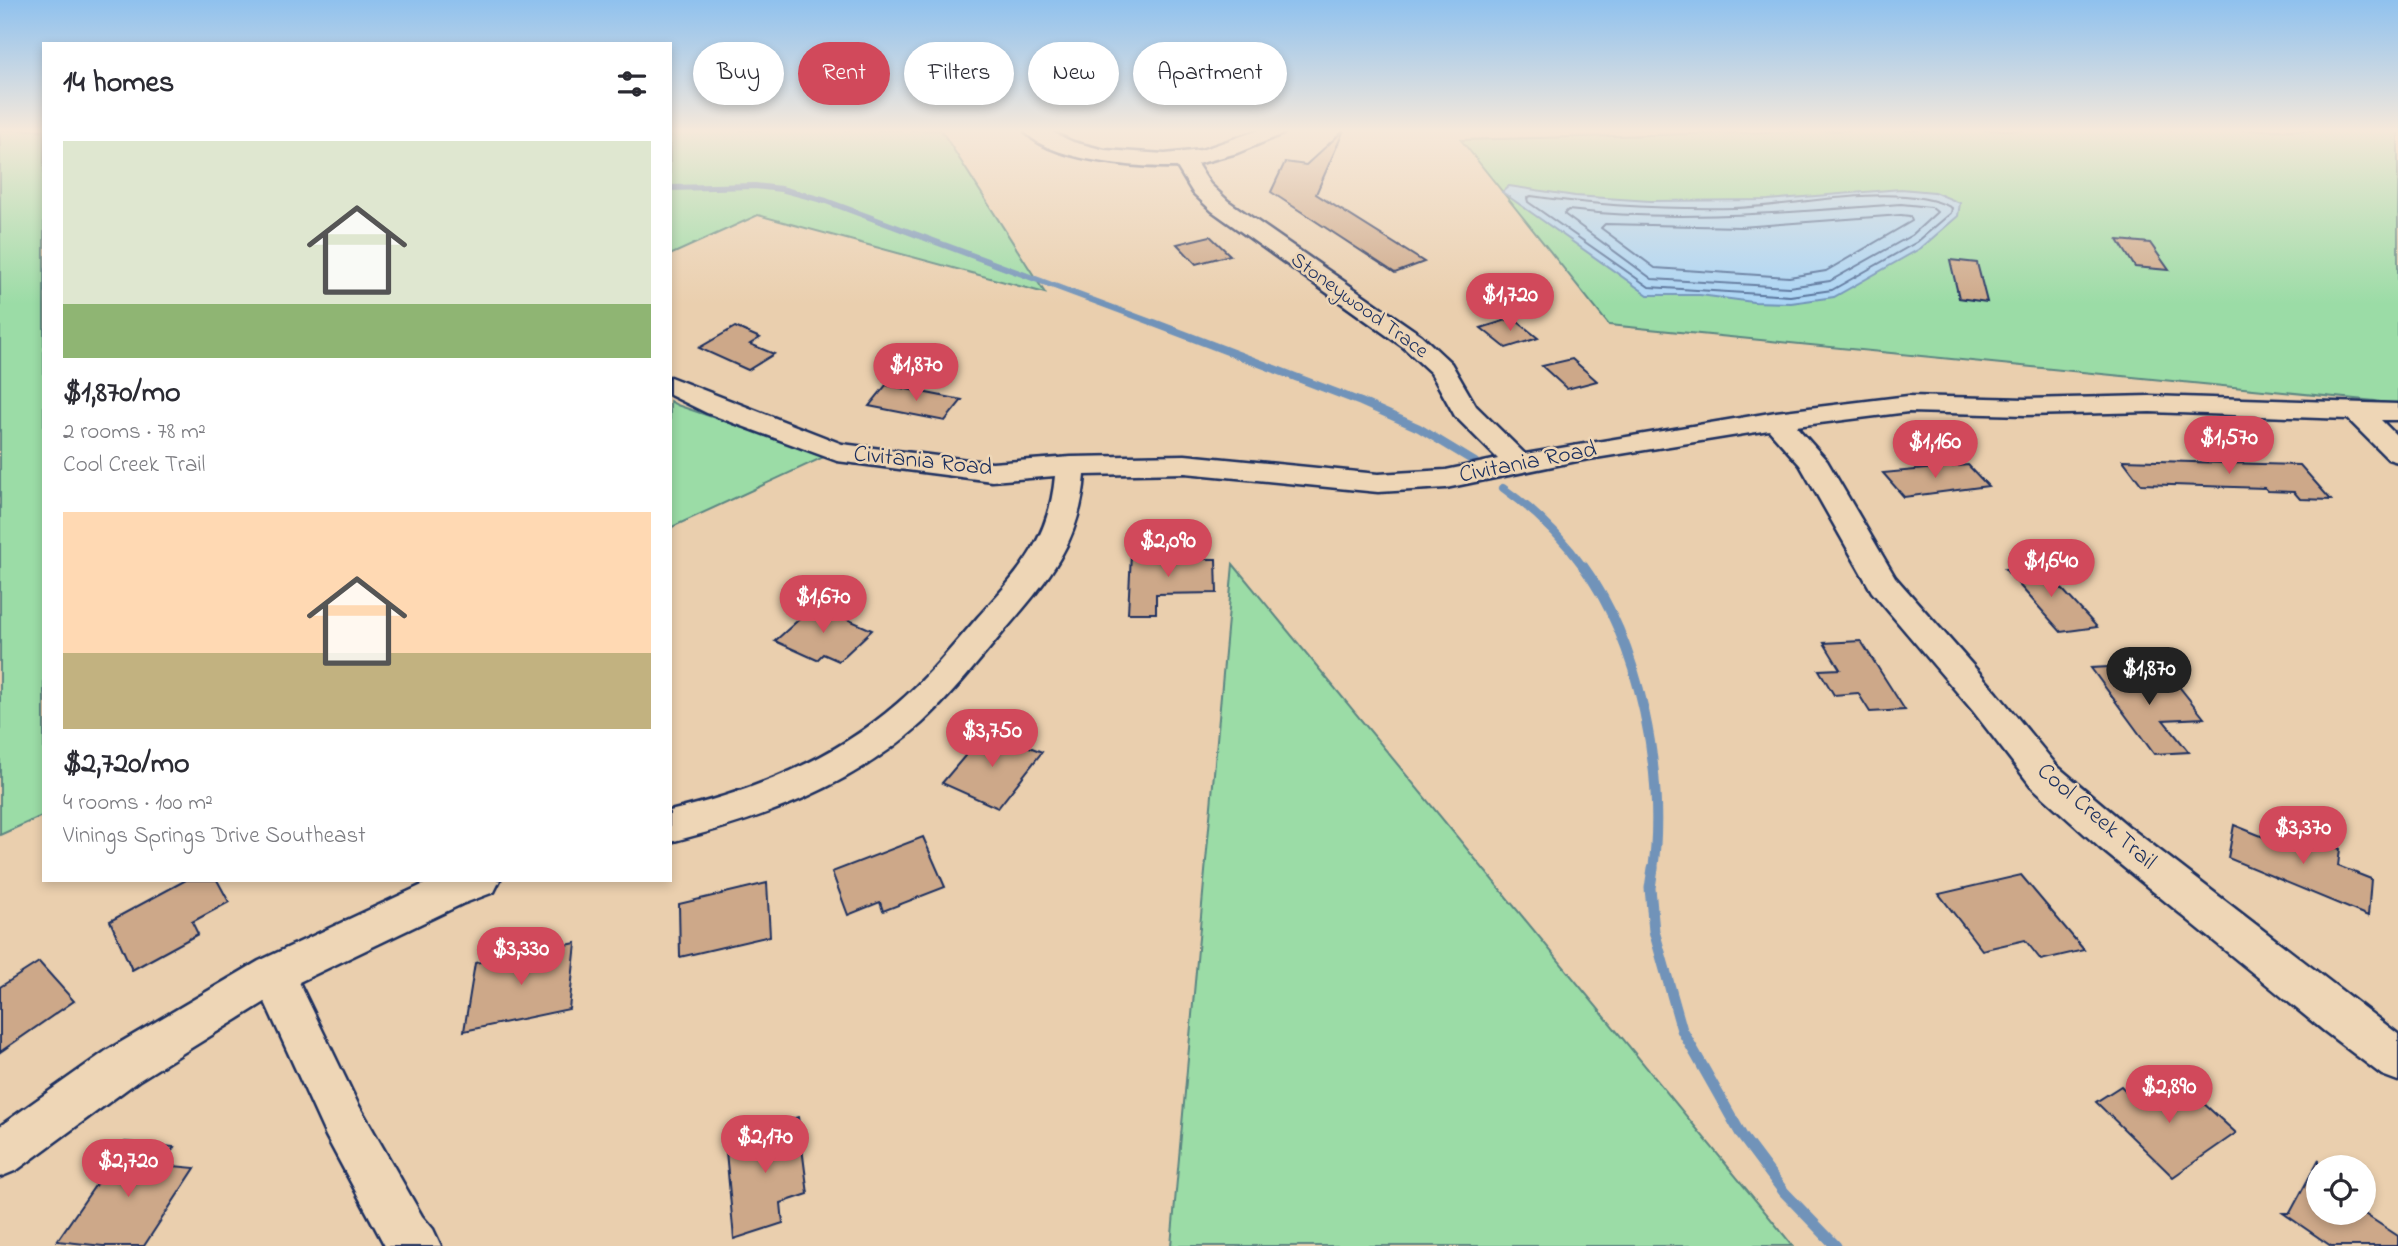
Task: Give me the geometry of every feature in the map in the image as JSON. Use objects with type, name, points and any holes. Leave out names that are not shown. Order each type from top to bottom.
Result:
[{"type":"street","name":"Stoneywood Trace","points":[[1202,188],[1220,206],[1412,341],[1442,369],[1465,410],[1520,466]]},
{"type":"street","name":"Civitania Road","points":[[672,386],[717,407],[837,452],[992,472],[1071,466],[1185,464],[1241,468],[1337,481],[1390,483],[1446,480],[1577,452],[1776,420],[1908,404],[2026,407],[2150,404],[2398,412]]},
{"type":"street","points":[[2355,410],[2398,453]]},
{"type":"street","name":"Cool Creek Trail","points":[[1776,420],[1812,461],[1883,584],[1985,702],[2044,776],[2113,837],[2328,1008],[2398,1060]]},
{"type":"street","points":[[672,826],[779,796],[814,779],[875,741],[911,713],[985,632],[1054,547],[1064,523],[1070,492],[1071,466]]},
{"type":"street","points":[[0,1154],[122,1066],[274,974],[475,882]]},
{"type":"street","points":[[274,974],[342,1120],[405,1233],[416,1246]]},
{"type":"green space","points":[[0,188],[42,188],[42,816],[0,835]]},
{"type":"green space","points":[[672,188],[978,188],[1045,293],[758,215],[672,254]]},
{"type":"green space","points":[[1500,188],[2398,188],[2398,406],[2375,401],[1609,325]]},
{"type":"green space","points":[[672,402],[826,456],[672,527]]},
{"type":"green space","points":[[1233,564],[1793,1246],[1171,1246]]},
{"type":"water","points":[[1506,188],[1523,188],[1575,196],[1650,201],[1768,200],[1901,189],[1934,192],[1960,203],[1958,216],[1921,248],[1834,297],[1791,303],[1753,302],[1700,295],[1648,295],[1502,192]]},
{"type":"building","points":[[1273,188],[1319,188],[1316,194],[1424,262],[1395,273],[1271,192]]},
{"type":"building","points":[[1210,236],[1230,255],[1196,264],[1177,244]]},
{"type":"building","points":[[2118,240],[2150,243],[2169,270],[2135,267]]},
{"type":"building","points":[[1950,260],[1977,263],[1987,302],[1959,298]]},
{"type":"building","points":[[1513,318],[1538,338],[1506,348],[1481,328]]},
{"type":"building","points":[[735,327],[760,338],[750,344],[774,354],[748,370],[699,348]]},
{"type":"building","points":[[1572,359],[1597,381],[1567,389],[1542,366]]},
{"type":"building","points":[[886,385],[962,400],[945,421],[869,406]]},
{"type":"building","points":[[2123,460],[2300,465],[2331,500],[2300,499],[2294,492],[2268,491],[2265,488],[2141,484]]},
{"type":"building","points":[[1968,465],[1988,486],[1904,497],[1883,473]]},
{"type":"building","points":[[1131,554],[1187,554],[1187,559],[1216,559],[1217,593],[1156,594],[1156,613],[1128,613]]},
{"type":"building","points":[[2040,565],[2097,627],[2061,632],[2005,569]]},
{"type":"building","points":[[815,605],[872,630],[839,661],[823,654],[817,660],[775,641]]},
{"type":"building","points":[[1861,641],[1905,710],[1870,712],[1858,693],[1834,695],[1819,670],[1840,669],[1824,643]]},
{"type":"building","points":[[2130,666],[2146,686],[2177,684],[2204,718],[2163,720],[2189,752],[2154,754],[2091,668]]},
{"type":"building","points":[[987,730],[1042,752],[998,808],[942,783]]},
{"type":"building","points":[[2234,825],[2286,846],[2289,828],[2340,849],[2338,866],[2371,879],[2368,916],[2228,858]]},
{"type":"building","points":[[923,837],[945,887],[883,911],[880,902],[848,915],[832,872]]},
{"type":"building","points":[[2021,875],[2084,950],[2041,960],[2025,940],[1982,950],[1939,894]]},
{"type":"building","points":[[182,882],[218,882],[229,902],[192,922],[198,934],[132,970],[110,921]]},
{"type":"building","points":[[767,883],[770,936],[680,957],[679,904]]},
{"type":"building","points":[[576,943],[569,1009],[464,1031],[475,963]]},
{"type":"building","points":[[39,962],[74,1001],[0,1052],[0,987]]},
{"type":"building","points":[[2179,1081],[2236,1133],[2173,1177],[2096,1102],[2121,1086],[2141,1106]]},
{"type":"building","points":[[798,1117],[808,1194],[781,1203],[783,1223],[734,1239],[725,1140]]},
{"type":"building","points":[[125,1142],[174,1147],[162,1165],[195,1168],[144,1246],[103,1246],[57,1241]]},
{"type":"building","points":[[2306,1183],[2306,1225],[2376,1225],[2376,1222],[2398,1236],[2398,1246],[2331,1246],[2283,1213],[2290,1213]]},
{"type":"waterway","points":[[774,188],[826,201],[1159,325]]},
{"type":"waterway","points":[[1154,323],[1361,402],[1419,428],[1475,462]]},
{"type":"waterway","points":[[1503,488],[1547,525],[1584,568]]},
{"type":"waterway","points":[[1583,566],[1603,597],[1620,633],[1634,671],[1644,712],[1656,794],[1653,870]]},
{"type":"waterway","points":[[1653,868],[1650,888],[1654,931],[1682,1030],[1742,1136],[1784,1192],[1836,1246]]}]
